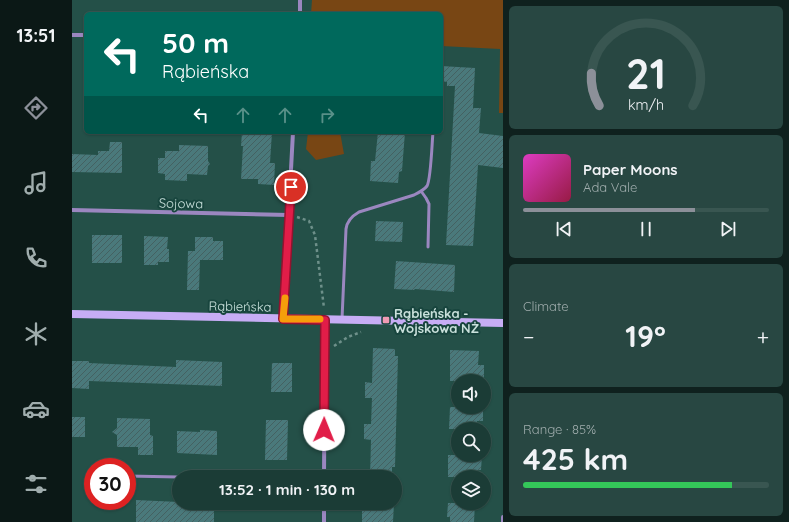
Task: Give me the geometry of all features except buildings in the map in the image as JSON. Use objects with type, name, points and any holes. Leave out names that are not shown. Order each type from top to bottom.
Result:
[{"type":"street","points":[[300,0],[300,12]]},
{"type":"street","points":[[72,35],[84,36]]},
{"type":"street","points":[[283,319],[293,134]]},
{"type":"street","name":"Sojowa","points":[[72,210],[289,215]]},
{"type":"street","name":"Rąbieńska","points":[[72,314],[503,323]]},
{"type":"street","points":[[324,470],[325,320]]},
{"type":"street","points":[[324,510],[324,522]]},
{"type":"street","points":[[503,517],[503,522]]},
{"type":"lane","points":[[342,320],[347,224],[354,215],[359,212],[414,195],[427,186],[429,180],[433,134]]},
{"type":"lane","points":[[421,191],[429,204],[428,247]]},
{"type":"lane","points":[[136,476],[172,478]]},
{"type":"path","points":[[289,215],[309,221],[315,234],[325,320]]},
{"type":"path","points":[[325,352],[348,337],[362,332],[363,329]]},
{"type":"shaded area","points":[[312,0],[503,0],[503,113],[499,113],[500,49],[443,46],[443,12],[311,12]]},
{"type":"shaded area","points":[[308,134],[340,134],[344,154],[316,160],[306,149]]},
{"type":"slow traffic","points":[[285,298],[283,319],[320,319]]},
{"type":"place","name":"Rąbieńska - Wojskowa NŻ","points":[[386,320]]},
{"type":"route","points":[[291,187],[283,319],[325,320],[324,430]]}]
